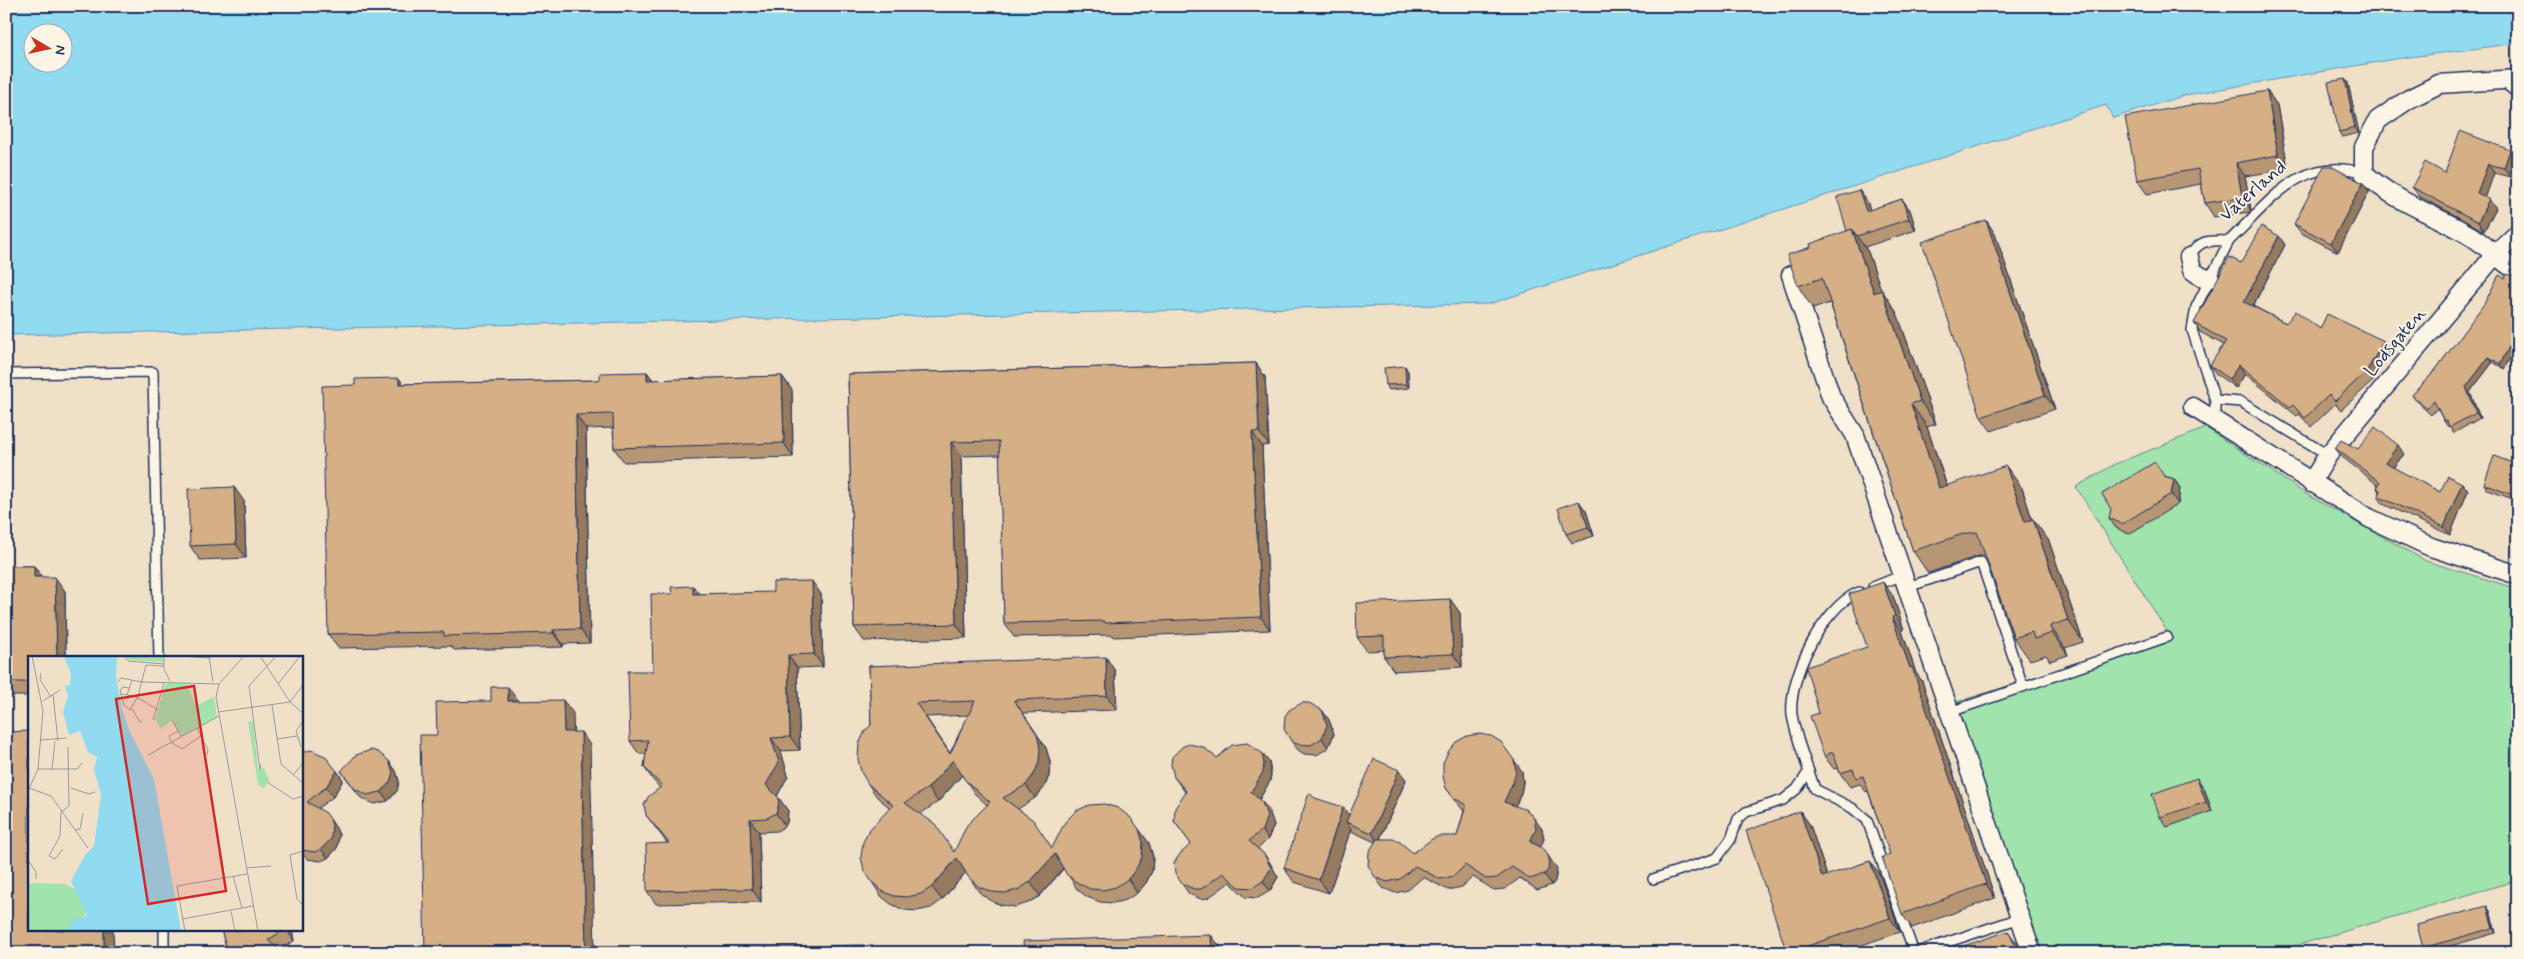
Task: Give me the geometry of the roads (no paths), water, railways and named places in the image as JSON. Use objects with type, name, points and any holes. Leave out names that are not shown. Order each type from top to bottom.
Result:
[{"type":"street","points":[[2510,80],[2439,84],[2409,99],[2378,120],[2364,146],[2364,173],[2383,190],[2473,237],[2494,256],[2518,271]]},
{"type":"street","name":"Lodsgaten","points":[[2311,483],[2328,455],[2494,256],[2518,233]]},
{"type":"street","name":"Vaterland","points":[[2189,257],[2192,270],[2203,278],[2210,278]]},
{"type":"street","points":[[1791,275],[1831,397],[1855,435],[2032,953]]},
{"type":"street","points":[[2193,407],[2215,419],[2311,483],[2369,518],[2431,547],[2518,576]]},
{"type":"lane","points":[[2510,80],[2518,94]]},
{"type":"lane","name":"Vaterland","points":[[2210,278],[2229,241],[2286,187],[2309,172],[2322,168],[2349,168],[2364,173]]},
{"type":"lane","name":"Vaterland","points":[[2189,257],[2196,245],[2208,240],[2229,241]]},
{"type":"lane","points":[[2210,278],[2196,307],[2192,330],[2215,400],[2215,419]]},
{"type":"lane","points":[[6,374],[153,372],[159,656]]},
{"type":"lane","points":[[2215,400],[2241,402],[2328,455]]},
{"type":"lane","points":[[2020,918],[1914,953],[1867,820],[1852,808],[1815,789],[1792,717],[1792,699],[1804,659],[1819,631],[1838,607],[1851,595],[1981,562],[2023,686]]},
{"type":"lane","points":[[1950,712],[2167,637]]},
{"type":"lane","points":[[1654,879],[1717,858],[1731,839],[1738,819],[1746,812],[1783,800],[1797,789],[1809,771]]},
{"type":"lane","points":[[164,932],[164,953]]},
{"type":"water","points":[[6,6],[2518,6],[2518,43],[2395,59],[2186,95],[2113,118],[2106,105],[1489,304],[6,335]]}]
